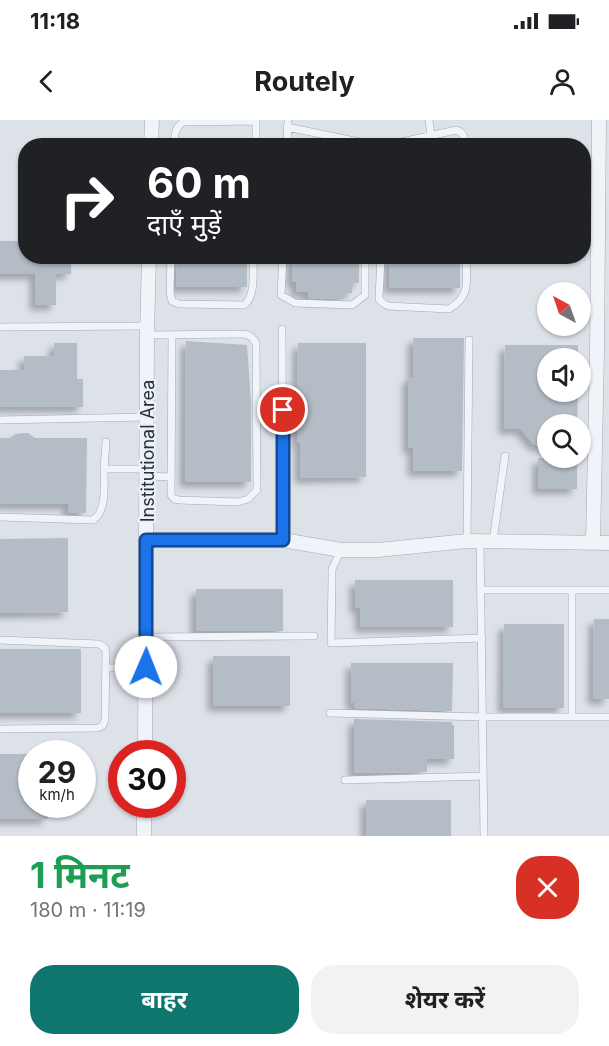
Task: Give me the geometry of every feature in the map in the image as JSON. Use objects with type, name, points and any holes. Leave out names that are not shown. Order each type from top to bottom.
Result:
[{"type":"street","points":[[151,138],[152,120]]},
{"type":"street","points":[[593,542],[599,120]]},
{"type":"street","name":"Institutional Area","points":[[145,740],[149,264]]},
{"type":"street","points":[[146,540],[283,540],[340,550],[378,550],[480,541],[609,543]]},
{"type":"street","points":[[144,818],[144,836]]},
{"type":"lane","points":[[429,120],[431,135]]},
{"type":"lane","points":[[455,120],[456,130]]},
{"type":"lane","points":[[175,138],[175,131],[183,122],[256,121],[256,138]]},
{"type":"lane","points":[[288,124],[344,138]]},
{"type":"lane","points":[[418,138],[456,130],[461,132],[464,138]]},
{"type":"lane","points":[[171,264],[172,301],[179,304],[244,305],[249,302],[252,295],[253,264]]},
{"type":"lane","points":[[282,264],[281,295],[295,303],[352,305],[365,295],[365,264]]},
{"type":"lane","points":[[381,264],[379,299],[383,303],[388,306],[448,309],[456,305],[466,291],[466,264]]},
{"type":"lane","points":[[0,327],[147,330],[172,335],[242,333],[252,337],[255,343],[257,490],[248,499],[238,502],[179,500],[174,499],[171,495],[172,335]]},
{"type":"lane","points":[[282,329],[283,540]]},
{"type":"lane","points":[[469,340],[482,590],[484,836]]},
{"type":"lane","points":[[0,420],[147,417]]},
{"type":"lane","points":[[0,517],[93,520],[99,516],[102,508],[106,442]]},
{"type":"lane","points":[[480,541],[505,456]]},
{"type":"lane","points":[[104,469],[171,477]]},
{"type":"lane","points":[[340,550],[332,569],[331,642],[482,638]]},
{"type":"lane","points":[[482,590],[609,590]]},
{"type":"lane","points":[[572,590],[572,717]]},
{"type":"lane","points":[[146,637],[314,636]]},
{"type":"lane","points":[[0,640],[99,644],[105,648],[106,653],[103,725],[98,728],[0,729]]},
{"type":"lane","points":[[106,668],[146,667]]},
{"type":"lane","points":[[330,713],[483,717],[609,717]]},
{"type":"lane","points":[[345,780],[483,776]]},
{"type":"building","points":[[0,241],[18,241],[18,264],[71,264],[71,274],[56,274],[56,305],[35,305],[35,274],[0,274]]},
{"type":"building","points":[[177,264],[247,264],[247,287],[176,287]]},
{"type":"building","points":[[292,264],[359,264],[359,283],[352,283],[352,293],[343,293],[343,299],[308,298],[308,292],[296,292],[296,282],[292,282]]},
{"type":"building","points":[[389,264],[460,264],[460,288],[389,288]]},
{"type":"building","points":[[413,338],[464,338],[462,471],[413,471],[413,448],[408,448],[408,377],[413,377]]},
{"type":"building","points":[[186,341],[247,345],[251,402],[251,482],[185,482]]},
{"type":"building","points":[[54,343],[77,343],[77,379],[83,379],[83,407],[0,407],[0,370],[24,370],[24,356],[54,356]]},
{"type":"building","points":[[298,343],[366,343],[366,477],[300,478],[300,443],[297,443]]},
{"type":"building","points":[[505,345],[578,345],[578,348],[537,348],[537,402],[578,402],[577,414],[537,414],[537,445],[533,444],[521,429],[504,429]]},
{"type":"building","points":[[28,433],[35,438],[87,438],[86,513],[68,513],[68,504],[0,504],[0,438],[10,438]]},
{"type":"building","points":[[538,468],[577,468],[577,489],[538,489]]},
{"type":"building","points":[[68,538],[68,612],[0,613],[0,539]]},
{"type":"building","points":[[355,580],[453,580],[453,627],[360,627],[360,608],[355,608]]},
{"type":"building","points":[[196,589],[283,589],[283,631],[196,631]]},
{"type":"building","points":[[594,619],[609,619],[609,699],[593,699]]},
{"type":"building","points":[[504,624],[564,624],[564,708],[503,708]]},
{"type":"building","points":[[0,649],[81,649],[81,713],[0,713]]},
{"type":"building","points":[[213,656],[290,656],[290,706],[213,706]]},
{"type":"building","points":[[351,663],[453,663],[452,711],[354,708],[354,703],[351,703]]},
{"type":"building","points":[[354,719],[452,722],[454,725],[454,759],[427,759],[427,772],[354,773]]},
{"type":"building","points":[[0,754],[18,754],[18,818],[48,819],[0,819]]},
{"type":"building","points":[[366,800],[451,800],[451,836],[366,836]]},
{"type":"route","points":[[146,667],[146,540],[283,540],[283,410]]}]
